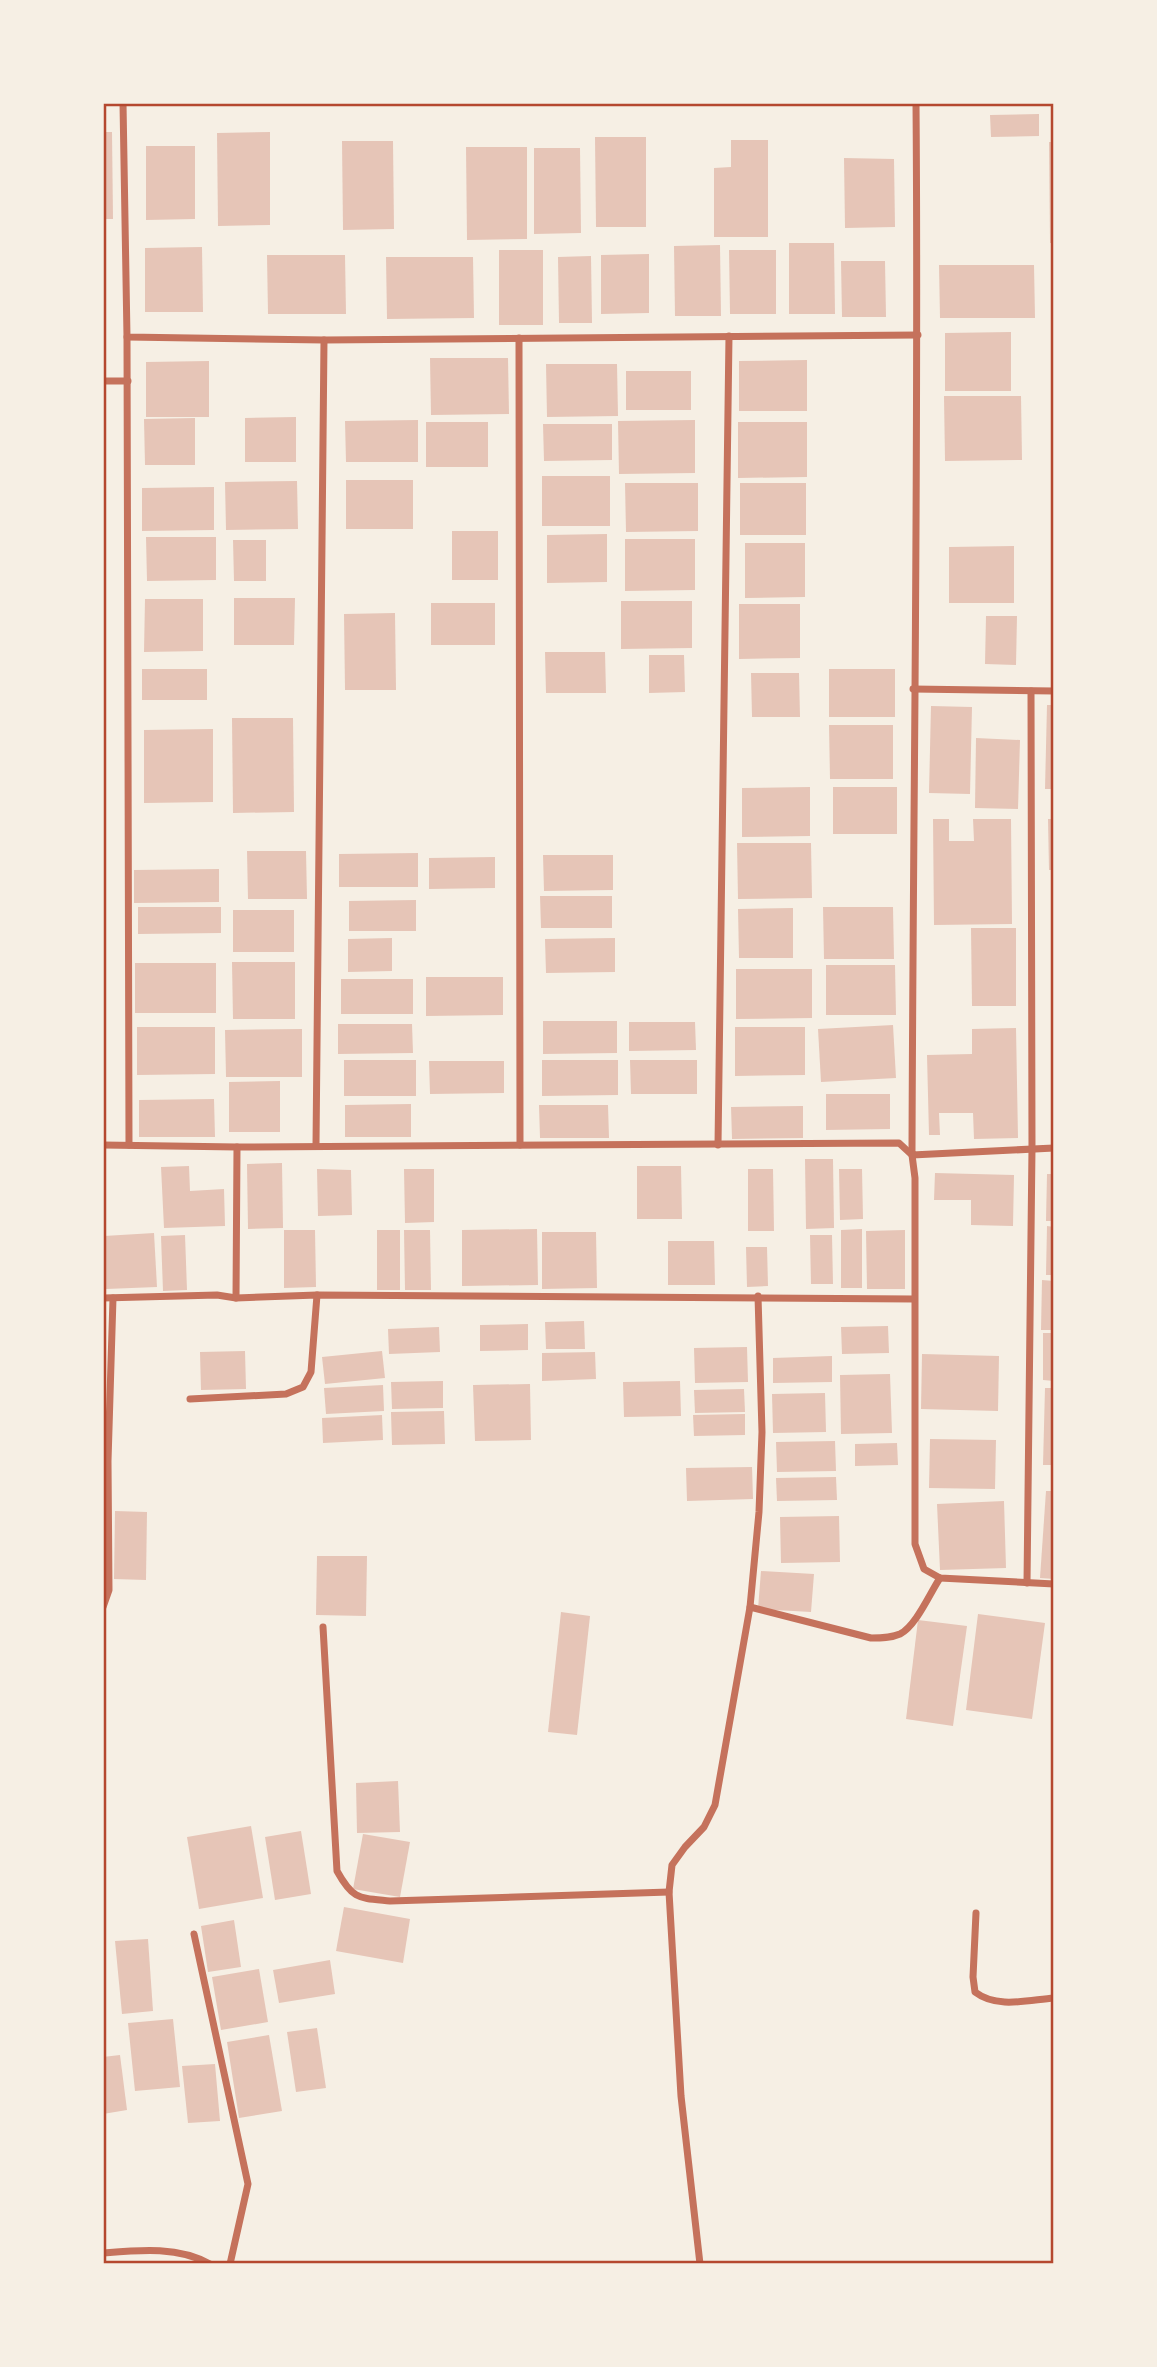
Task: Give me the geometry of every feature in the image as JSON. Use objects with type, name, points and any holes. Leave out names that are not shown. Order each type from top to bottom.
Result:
[{"type":"street","points":[[123,103],[128,381],[129,1145]]},
{"type":"street","points":[[916,103],[918,335],[912,1155],[915,1178],[915,1544],[924,1569],[940,1578],[1054,1584]]},
{"type":"street","points":[[127,337],[324,340],[918,335]]},
{"type":"street","points":[[718,1145],[729,336]]},
{"type":"street","points":[[519,338],[520,1145]]},
{"type":"street","points":[[316,1145],[324,340]]},
{"type":"street","points":[[103,381],[128,381]]},
{"type":"street","points":[[914,690],[1054,691]]},
{"type":"street","points":[[1027,1583],[1032,1148],[1031,691]]},
{"type":"street","points":[[103,1145],[237,1147],[899,1143],[912,1155],[1054,1148]]},
{"type":"street","points":[[236,1298],[237,1147]]},
{"type":"street","points":[[103,1298],[317,1295],[914,1299]]},
{"type":"street","points":[[190,1399],[286,1394],[303,1387],[311,1372],[317,1295]]},
{"type":"street","points":[[700,2264],[681,2096],[669,1892],[672,1865],[704,1827],[715,1805],[750,1607],[759,1512],[761,1445],[758,1297]]},
{"type":"street","points":[[103,1607],[109,1590],[108,1461],[113,1298]]},
{"type":"street","points":[[750,1607],[872,1638],[886,1637],[901,1633],[911,1624],[940,1578]]},
{"type":"street","points":[[323,1627],[337,1871],[348,1891],[366,1898],[390,1901],[669,1892]]},
{"type":"street","points":[[976,1913],[973,1977],[975,1992],[986,2001],[1054,1998]]},
{"type":"street","points":[[194,1934],[248,2184],[230,2264]]},
{"type":"street","points":[[103,2253],[149,2249],[197,2256],[210,2264]]},
{"type":"building","points":[[1039,114],[1039,136],[991,137],[990,115]]},
{"type":"building","points":[[103,132],[112,132],[113,219],[103,219]]},
{"type":"building","points":[[270,132],[270,225],[218,226],[217,133]]},
{"type":"building","points":[[595,137],[646,137],[646,227],[596,227]]},
{"type":"building","points":[[731,140],[768,140],[768,237],[714,237],[714,168],[731,167]]},
{"type":"building","points":[[342,141],[393,141],[394,229],[343,230]]},
{"type":"building","points":[[1049,142],[1054,142],[1054,243],[1050,243]]},
{"type":"building","points":[[146,146],[195,146],[195,219],[146,220]]},
{"type":"building","points":[[466,147],[527,147],[527,239],[467,240]]},
{"type":"building","points":[[534,148],[580,148],[581,233],[534,234]]},
{"type":"building","points":[[844,158],[894,159],[895,227],[845,228]]},
{"type":"building","points":[[789,243],[834,243],[835,314],[789,314]]},
{"type":"building","points":[[720,245],[721,316],[675,316],[674,246]]},
{"type":"building","points":[[202,247],[203,312],[145,312],[145,248]]},
{"type":"building","points":[[499,250],[543,250],[543,325],[499,325]]},
{"type":"building","points":[[729,250],[776,250],[776,314],[730,314]]},
{"type":"building","points":[[649,254],[649,313],[601,314],[601,255]]},
{"type":"building","points":[[267,255],[345,255],[346,314],[268,314]]},
{"type":"building","points":[[591,256],[592,323],[559,323],[558,257]]},
{"type":"building","points":[[386,257],[473,257],[474,318],[387,319]]},
{"type":"building","points":[[841,261],[885,261],[886,317],[842,317]]},
{"type":"building","points":[[939,265],[1034,265],[1035,318],[940,318]]},
{"type":"building","points":[[1011,332],[1011,391],[945,391],[945,333]]},
{"type":"building","points":[[430,358],[508,358],[509,414],[431,415]]},
{"type":"building","points":[[807,360],[807,411],[739,411],[739,361]]},
{"type":"building","points":[[209,361],[209,417],[146,417],[146,362]]},
{"type":"building","points":[[546,364],[617,364],[618,416],[547,417]]},
{"type":"building","points":[[626,371],[691,371],[691,410],[626,410]]},
{"type":"building","points":[[944,396],[1021,396],[1022,460],[945,461]]},
{"type":"building","points":[[296,417],[296,462],[245,462],[245,418]]},
{"type":"building","points":[[195,418],[195,465],[145,465],[144,419]]},
{"type":"building","points":[[418,420],[418,462],[346,462],[345,421]]},
{"type":"building","points":[[695,420],[695,473],[619,474],[618,421]]},
{"type":"building","points":[[426,422],[488,422],[488,467],[426,467]]},
{"type":"building","points":[[738,422],[807,422],[807,477],[738,478]]},
{"type":"building","points":[[543,424],[612,424],[612,460],[544,461]]},
{"type":"building","points":[[542,476],[610,476],[610,526],[542,526]]},
{"type":"building","points":[[346,480],[413,480],[413,529],[346,529]]},
{"type":"building","points":[[297,481],[298,529],[226,530],[225,482]]},
{"type":"building","points":[[625,483],[698,483],[698,531],[626,532]]},
{"type":"building","points":[[740,483],[806,483],[806,535],[740,535]]},
{"type":"building","points":[[214,487],[214,530],[142,531],[142,488]]},
{"type":"building","points":[[452,531],[498,531],[498,580],[452,580]]},
{"type":"building","points":[[607,534],[607,582],[547,583],[547,535]]},
{"type":"building","points":[[146,537],[216,537],[216,580],[147,581]]},
{"type":"building","points":[[625,539],[695,539],[695,590],[625,591]]},
{"type":"building","points":[[233,540],[266,540],[266,581],[234,581]]},
{"type":"building","points":[[745,543],[805,543],[805,597],[745,598]]},
{"type":"building","points":[[1014,546],[1014,603],[949,603],[949,547]]},
{"type":"building","points":[[234,598],[295,598],[294,645],[234,645]]},
{"type":"building","points":[[145,599],[203,599],[203,651],[144,652]]},
{"type":"building","points":[[621,601],[692,601],[692,648],[621,649]]},
{"type":"building","points":[[431,603],[495,603],[495,645],[431,645]]},
{"type":"building","points":[[739,604],[800,604],[800,658],[739,659]]},
{"type":"building","points":[[395,613],[396,690],[345,690],[344,614]]},
{"type":"building","points":[[986,616],[1017,616],[1016,665],[985,664]]},
{"type":"building","points":[[545,652],[605,652],[606,693],[546,693]]},
{"type":"building","points":[[649,655],[684,655],[685,692],[649,693]]},
{"type":"building","points":[[142,669],[207,669],[207,700],[142,700]]},
{"type":"building","points":[[829,669],[895,669],[895,717],[829,717]]},
{"type":"building","points":[[751,673],[799,673],[800,717],[752,717]]},
{"type":"building","points":[[1047,705],[1054,705],[1054,789],[1045,789]]},
{"type":"building","points":[[931,706],[972,707],[970,794],[929,793]]},
{"type":"building","points":[[232,718],[293,718],[294,812],[233,813]]},
{"type":"building","points":[[829,725],[893,725],[893,779],[830,779]]},
{"type":"building","points":[[213,729],[213,802],[144,803],[144,730]]},
{"type":"building","points":[[976,738],[1020,740],[1018,809],[975,808]]},
{"type":"building","points":[[810,787],[810,836],[742,837],[742,788]]},
{"type":"building","points":[[833,787],[897,787],[897,834],[833,834]]},
{"type":"building","points":[[933,819],[949,819],[949,841],[974,841],[973,819],[1011,819],[1012,924],[934,925]]},
{"type":"building","points":[[1048,819],[1054,819],[1054,870],[1049,870]]},
{"type":"building","points":[[737,843],[811,843],[812,898],[738,899]]},
{"type":"building","points":[[247,851],[306,851],[307,899],[248,899]]},
{"type":"building","points":[[418,853],[418,887],[339,887],[339,854]]},
{"type":"building","points":[[543,855],[613,855],[613,890],[544,891]]},
{"type":"building","points":[[495,857],[495,888],[429,889],[429,858]]},
{"type":"building","points":[[219,869],[219,902],[134,903],[134,870]]},
{"type":"building","points":[[540,896],[612,896],[612,928],[541,928]]},
{"type":"building","points":[[416,900],[416,931],[349,931],[349,901]]},
{"type":"building","points":[[138,907],[221,907],[221,933],[138,934]]},
{"type":"building","points":[[823,907],[893,907],[894,959],[824,959]]},
{"type":"building","points":[[793,908],[793,958],[739,958],[738,909]]},
{"type":"building","points":[[233,910],[294,910],[294,952],[233,952]]},
{"type":"building","points":[[971,928],[1016,928],[1016,1006],[972,1006]]},
{"type":"building","points":[[392,938],[392,971],[348,972],[348,939]]},
{"type":"building","points":[[615,938],[615,972],[546,973],[545,939]]},
{"type":"building","points":[[232,962],[295,962],[295,1019],[233,1019]]},
{"type":"building","points":[[135,963],[216,963],[216,1013],[135,1013]]},
{"type":"building","points":[[826,965],[895,965],[896,1015],[826,1015]]},
{"type":"building","points":[[736,969],[812,969],[812,1018],[736,1019]]},
{"type":"building","points":[[426,977],[503,977],[503,1015],[426,1016]]},
{"type":"building","points":[[341,979],[413,979],[413,1014],[341,1014]]},
{"type":"building","points":[[543,1021],[617,1021],[617,1053],[543,1054]]},
{"type":"building","points":[[629,1022],[695,1022],[696,1050],[629,1051]]},
{"type":"building","points":[[338,1024],[412,1024],[413,1053],[338,1054]]},
{"type":"building","points":[[893,1025],[896,1078],[821,1082],[818,1029]]},
{"type":"building","points":[[137,1027],[215,1027],[215,1074],[137,1075]]},
{"type":"building","points":[[735,1027],[805,1027],[805,1075],[735,1076]]},
{"type":"building","points":[[1016,1028],[1018,1138],[974,1139],[973,1113],[939,1113],[940,1135],[929,1135],[927,1055],[972,1054],[972,1029]]},
{"type":"building","points":[[302,1029],[302,1077],[226,1077],[225,1030]]},
{"type":"building","points":[[344,1060],[416,1060],[416,1096],[344,1096]]},
{"type":"building","points":[[542,1060],[618,1060],[618,1095],[542,1096]]},
{"type":"building","points":[[630,1060],[697,1060],[697,1094],[631,1094]]},
{"type":"building","points":[[429,1061],[504,1061],[504,1093],[430,1094]]},
{"type":"building","points":[[280,1081],[280,1132],[229,1132],[229,1082]]},
{"type":"building","points":[[826,1094],[890,1094],[890,1129],[826,1130]]},
{"type":"building","points":[[214,1099],[215,1137],[139,1137],[139,1100]]},
{"type":"building","points":[[411,1104],[411,1137],[345,1137],[345,1105]]},
{"type":"building","points":[[539,1105],[608,1105],[609,1138],[540,1138]]},
{"type":"building","points":[[803,1106],[803,1138],[732,1139],[731,1107]]},
{"type":"building","points":[[805,1159],[833,1159],[834,1228],[806,1229]]},
{"type":"building","points":[[282,1163],[283,1228],[248,1229],[247,1164]]},
{"type":"building","points":[[189,1166],[190,1191],[224,1189],[225,1226],[164,1228],[161,1167]]},
{"type":"building","points":[[637,1166],[681,1166],[682,1219],[637,1219]]},
{"type":"building","points":[[317,1169],[351,1170],[352,1215],[318,1216]]},
{"type":"building","points":[[404,1169],[434,1169],[434,1222],[405,1223]]},
{"type":"building","points":[[748,1169],[773,1169],[774,1231],[748,1231]]},
{"type":"building","points":[[839,1169],[862,1169],[863,1219],[840,1220]]},
{"type":"building","points":[[935,1173],[1014,1175],[1013,1226],[971,1225],[971,1200],[934,1200]]},
{"type":"building","points":[[1047,1174],[1054,1174],[1054,1221],[1046,1221]]},
{"type":"building","points":[[1047,1226],[1054,1227],[1054,1275],[1046,1275]]},
{"type":"building","points":[[537,1229],[538,1285],[462,1286],[462,1230]]},
{"type":"building","points":[[862,1229],[862,1288],[841,1288],[841,1230]]},
{"type":"building","points":[[284,1230],[315,1230],[316,1287],[284,1288]]},
{"type":"building","points":[[377,1230],[400,1230],[400,1290],[377,1290]]},
{"type":"building","points":[[404,1230],[430,1230],[431,1290],[405,1290]]},
{"type":"building","points":[[905,1230],[905,1289],[867,1289],[866,1231]]},
{"type":"building","points":[[542,1232],[596,1232],[597,1288],[542,1289]]},
{"type":"building","points":[[154,1233],[157,1287],[106,1289],[104,1236]]},
{"type":"building","points":[[185,1235],[187,1290],[163,1291],[161,1236]]},
{"type":"building","points":[[810,1235],[832,1235],[833,1284],[811,1284]]},
{"type":"building","points":[[668,1241],[714,1241],[715,1285],[668,1285]]},
{"type":"building","points":[[746,1247],[767,1247],[768,1286],[747,1287]]},
{"type":"building","points":[[1042,1280],[1054,1281],[1054,1330],[1041,1330]]},
{"type":"building","points":[[584,1321],[585,1349],[546,1349],[545,1322]]},
{"type":"building","points":[[528,1324],[528,1350],[480,1351],[480,1325]]},
{"type":"building","points":[[888,1326],[889,1353],[842,1354],[841,1327]]},
{"type":"building","points":[[439,1327],[440,1352],[389,1354],[388,1329]]},
{"type":"building","points":[[1043,1333],[1054,1333],[1054,1381],[1043,1380]]},
{"type":"building","points":[[747,1347],[748,1382],[695,1383],[694,1348]]},
{"type":"building","points":[[245,1351],[246,1389],[201,1390],[200,1352]]},
{"type":"building","points":[[382,1351],[385,1378],[325,1384],[322,1357]]},
{"type":"building","points":[[595,1352],[596,1379],[542,1381],[542,1353]]},
{"type":"building","points":[[922,1354],[999,1356],[998,1411],[921,1409]]},
{"type":"building","points":[[832,1356],[832,1382],[773,1383],[773,1358]]},
{"type":"building","points":[[890,1374],[892,1433],[841,1434],[840,1375]]},
{"type":"building","points":[[443,1381],[443,1408],[392,1409],[391,1382]]},
{"type":"building","points":[[680,1381],[681,1416],[624,1417],[623,1382]]},
{"type":"building","points":[[530,1384],[531,1440],[475,1441],[473,1385]]},
{"type":"building","points":[[383,1385],[384,1411],[326,1414],[324,1388]]},
{"type":"building","points":[[1045,1388],[1054,1388],[1054,1465],[1043,1465]]},
{"type":"building","points":[[744,1389],[745,1412],[695,1413],[694,1390]]},
{"type":"building","points":[[825,1393],[826,1432],[773,1433],[772,1394]]},
{"type":"building","points":[[444,1411],[445,1444],[392,1445],[391,1412]]},
{"type":"building","points":[[745,1414],[745,1435],[694,1436],[693,1415]]},
{"type":"building","points":[[382,1415],[383,1440],[323,1443],[322,1418]]},
{"type":"building","points":[[930,1439],[996,1440],[995,1489],[929,1488]]},
{"type":"building","points":[[835,1441],[836,1471],[777,1472],[776,1442]]},
{"type":"building","points":[[897,1443],[898,1465],[855,1466],[855,1444]]},
{"type":"building","points":[[752,1467],[753,1499],[687,1501],[686,1468]]},
{"type":"building","points":[[836,1477],[837,1500],[777,1501],[776,1478]]},
{"type":"building","points":[[1046,1491],[1054,1491],[1054,1579],[1040,1578]]},
{"type":"building","points":[[1004,1501],[1006,1568],[940,1570],[937,1504]]},
{"type":"building","points":[[115,1511],[147,1512],[146,1580],[114,1579]]},
{"type":"building","points":[[839,1516],[840,1562],[781,1563],[780,1517]]},
{"type":"building","points":[[317,1556],[367,1556],[366,1616],[316,1615]]},
{"type":"building","points":[[761,1571],[814,1574],[811,1612],[758,1609]]},
{"type":"building","points":[[561,1612],[590,1616],[577,1735],[548,1732]]},
{"type":"building","points":[[978,1614],[1045,1623],[1032,1719],[966,1710]]},
{"type":"building","points":[[918,1620],[967,1626],[953,1726],[906,1719]]},
{"type":"building","points":[[398,1781],[400,1832],[357,1833],[356,1783]]},
{"type":"building","points":[[251,1826],[263,1898],[199,1909],[187,1837]]},
{"type":"building","points":[[301,1831],[311,1894],[275,1900],[265,1837]]},
{"type":"building","points":[[363,1834],[410,1842],[400,1897],[353,1889]]},
{"type":"building","points":[[344,1907],[410,1919],[403,1963],[336,1951]]},
{"type":"building","points":[[234,1920],[241,1967],[208,1972],[201,1926]]},
{"type":"building","points":[[148,1939],[153,2011],[122,2014],[115,1941]]},
{"type":"building","points":[[330,1960],[335,1994],[279,2003],[273,1970]]},
{"type":"building","points":[[259,1969],[268,2022],[221,2030],[212,1977]]},
{"type":"building","points":[[173,2019],[180,2087],[135,2091],[128,2023]]},
{"type":"building","points":[[317,2028],[326,2088],[296,2092],[287,2032]]},
{"type":"building","points":[[269,2035],[282,2111],[239,2118],[227,2042]]},
{"type":"building","points":[[120,2055],[127,2110],[103,2114],[103,2057]]},
{"type":"building","points":[[215,2064],[220,2121],[188,2123],[182,2066]]}]
